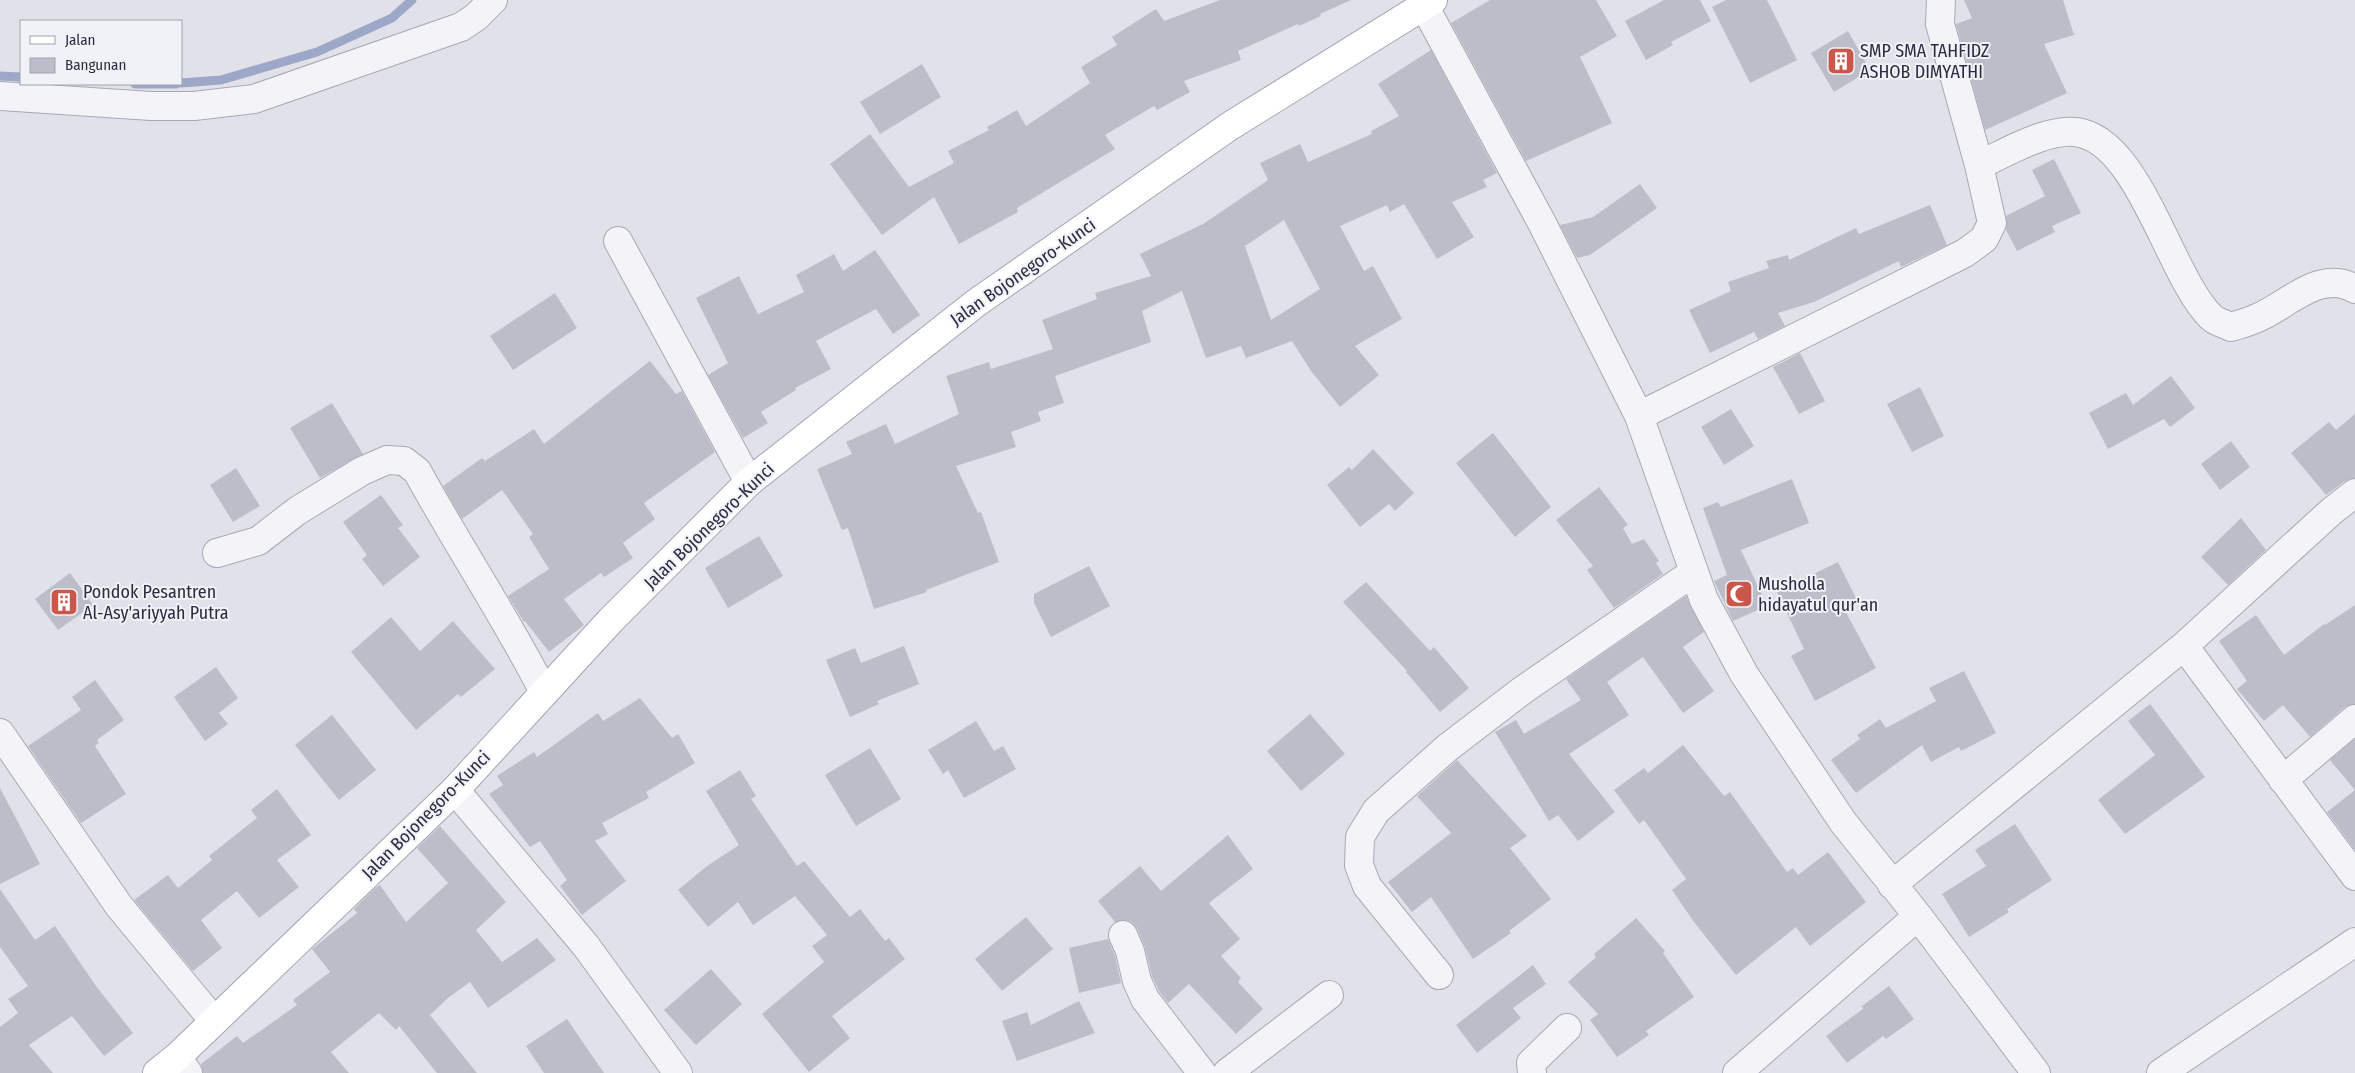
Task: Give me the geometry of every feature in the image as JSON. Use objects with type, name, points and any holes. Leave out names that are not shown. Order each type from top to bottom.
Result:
[{"type":"main road","name":"Jalan Bojonegoro-Kunci","points":[[174,1068],[214,1021],[455,790],[611,620],[749,482],[984,298],[1230,126],[1426,2]]},
{"type":"street","points":[[0,96],[150,106],[194,106],[254,99],[461,27],[476,17],[493,0]]},
{"type":"street","points":[[1639,416],[1965,252],[1984,239],[1992,223],[1979,165],[1940,24],[1941,0]]},
{"type":"street","points":[[1426,2],[1542,223],[1639,416],[1704,600],[1754,690],[1838,814],[1918,916],[2036,1073]]},
{"type":"street","points":[[1979,165],[2044,136],[2075,132],[2098,139],[2119,158],[2142,194],[2197,301],[2212,319],[2231,327],[2258,318],[2294,295],[2326,283],[2348,285],[2355,289]]},
{"type":"street","points":[[618,241],[749,482]]},
{"type":"street","points":[[217,553],[258,541],[297,511],[362,471],[387,460],[404,461],[417,471],[544,692]]},
{"type":"street","points":[[1892,885],[2184,646],[2333,510],[2355,494]]},
{"type":"street","points":[[1439,975],[1367,886],[1359,865],[1360,837],[1376,811],[1447,748],[1523,690],[1694,572]]},
{"type":"street","points":[[2184,646],[2355,876]]},
{"type":"street","points":[[2283,780],[2355,719]]},
{"type":"street","points":[[0,733],[120,906],[214,1021]]},
{"type":"street","points":[[455,790],[586,946],[678,1073]]},
{"type":"street","points":[[1736,1073],[1918,916]]},
{"type":"street","points":[[1123,935],[1130,951],[1137,981],[1145,999],[1202,1073]]},
{"type":"street","points":[[2161,1073],[2355,942]]},
{"type":"street","points":[[1227,1073],[1330,995]]},
{"type":"street","points":[[1532,1073],[1531,1063],[1567,1028]]},
{"type":"building","points":[[1220,0],[1351,0],[1299,26],[1298,24],[1238,51],[1241,60],[1184,81],[1190,92],[1157,110],[1154,106],[1105,135],[1115,149],[1017,208],[1018,212],[959,244],[934,197],[882,235],[830,164],[870,134],[909,187],[954,163],[948,151],[989,130],[987,127],[1017,110],[1026,126],[1090,83],[1081,67],[1117,45],[1112,37],[1156,9],[1164,21]]},
{"type":"building","points":[[1490,0],[1596,0],[1617,36],[1580,57],[1612,123],[1526,161],[1451,23]]},
{"type":"building","points":[[1664,0],[1700,0],[1711,21],[1671,42],[1673,45],[1646,60],[1625,21]]},
{"type":"building","points":[[1726,0],[1767,0],[1797,60],[1750,83],[1712,7]]},
{"type":"building","points":[[1964,0],[2063,0],[2074,35],[2044,44],[2067,93],[1985,130],[1956,24],[1972,18]]},
{"type":"building","name":"SMP SMA TAHFIDZ ASHOB DIMYATHI","points":[[1848,31],[1870,70],[1834,92],[1811,53]]},
{"type":"building","points":[[1431,50],[1497,173],[1483,180],[1487,187],[1452,202],[1474,237],[1437,259],[1404,204],[1390,212],[1387,205],[1340,226],[1364,271],[1373,266],[1402,319],[1355,346],[1379,375],[1340,407],[1311,371],[1292,341],[1246,358],[1241,346],[1206,358],[1182,291],[1142,311],[1151,342],[1055,376],[1064,403],[1038,412],[1041,421],[1011,432],[1016,447],[956,466],[978,513],[981,512],[999,562],[926,590],[927,592],[874,609],[848,528],[842,530],[817,469],[852,454],[846,442],[886,424],[895,444],[959,414],[946,376],[989,362],[991,369],[1053,349],[1042,320],[1097,299],[1095,293],[1151,276],[1140,254],[1203,224],[1268,180],[1260,163],[1300,144],[1308,162],[1372,134],[1371,131],[1399,116],[1378,84]],"holes":[[[1284,220],[1320,289],[1271,320],[1245,246]]]},
{"type":"building","points":[[922,64],[941,97],[880,134],[860,102]]},
{"type":"building","points":[[2054,159],[2081,213],[2052,226],[2055,232],[2017,251],[2006,230],[2006,216],[2045,196],[2032,170]]},
{"type":"building","points":[[1640,184],[1657,208],[1590,255],[1577,258],[1560,225],[1593,217]]},
{"type":"building","points":[[1930,205],[1947,245],[1901,267],[1899,261],[1814,302],[1778,313],[1785,326],[1758,339],[1754,332],[1710,353],[1689,310],[1731,291],[1728,282],[1769,268],[1766,261],[1788,255],[1789,260],[1856,228],[1859,234]]},
{"type":"building","points":[[875,250],[920,315],[893,334],[876,309],[816,341],[831,369],[795,388],[796,390],[761,412],[768,423],[743,438],[708,375],[728,363],[696,298],[739,276],[758,314],[804,292],[796,275],[834,254],[843,271]]},
{"type":"building","points":[[555,293],[577,328],[513,370],[490,336]]},
{"type":"building","points":[[1800,353],[1825,401],[1799,414],[1773,367]]},
{"type":"building","points":[[650,361],[676,394],[682,391],[715,452],[644,503],[655,519],[623,543],[633,558],[604,577],[601,573],[564,599],[584,625],[549,652],[524,622],[508,596],[549,569],[529,537],[533,534],[502,490],[462,519],[443,486],[482,458],[485,461],[534,429],[544,444]]},
{"type":"building","points":[[2171,376],[2195,408],[2170,427],[2164,419],[2108,449],[2089,413],[2126,393],[2133,405]]},
{"type":"building","points":[[1920,387],[1944,436],[1912,452],[1887,404]]},
{"type":"building","points":[[332,403],[363,454],[320,478],[290,428]]},
{"type":"building","points":[[1731,409],[1754,446],[1724,465],[1701,427]]},
{"type":"building","points":[[2355,414],[2355,478],[2345,481],[2326,495],[2291,453],[2329,422],[2336,430]]},
{"type":"building","points":[[1493,433],[1551,507],[1515,537],[1456,463]]},
{"type":"building","points":[[2231,441],[2250,467],[2220,490],[2201,464]]},
{"type":"building","points":[[1373,449],[1414,493],[1395,511],[1389,504],[1360,527],[1327,485],[1349,467],[1352,470]]},
{"type":"building","points":[[236,468],[260,506],[233,522],[210,485]]},
{"type":"building","points":[[1792,479],[1809,523],[1741,550],[1767,606],[1733,621],[1714,581],[1727,575],[1703,508],[1718,502],[1721,507]]},
{"type":"building","points":[[1599,487],[1628,525],[1623,528],[1632,544],[1644,539],[1659,561],[1656,563],[1663,574],[1614,608],[1587,570],[1593,566],[1556,520]]},
{"type":"building","points":[[381,495],[403,525],[398,528],[420,557],[383,586],[362,559],[367,555],[343,522]]},
{"type":"building","points":[[2241,518],[2266,550],[2228,585],[2201,557]]},
{"type":"building","points":[[759,536],[783,576],[728,608],[705,568]]},
{"type":"building","points":[[1838,562],[1856,598],[1842,605],[1876,668],[1815,701],[1791,656],[1804,649],[1777,592]]},
{"type":"building","points":[[1089,566],[1110,606],[1051,637],[1034,603],[1034,594]]},
{"type":"building","name":"Pondok Pesantren Al-Asy'ariyyah Putra","points":[[70,573],[93,605],[58,630],[35,599]]},
{"type":"building","points":[[1366,582],[1430,651],[1434,647],[1469,688],[1440,712],[1407,671],[1343,602]]},
{"type":"building","points":[[1686,596],[1704,632],[1683,647],[1714,691],[1683,713],[1643,657],[1607,682],[1629,715],[1569,754],[1615,812],[1578,841],[1558,815],[1549,821],[1495,732],[1516,720],[1524,734],[1581,700],[1566,679]]},
{"type":"building","points":[[2355,605],[2355,704],[2345,707],[2310,737],[2283,705],[2264,721],[2237,689],[2247,681],[2219,641],[2256,615],[2284,655],[2324,624]]},
{"type":"building","points":[[391,617],[420,651],[453,621],[495,669],[461,697],[458,694],[416,730],[351,652]]},
{"type":"building","points":[[904,646],[919,684],[877,701],[879,704],[850,717],[826,660],[855,648],[861,663]]},
{"type":"building","points":[[216,667],[238,698],[219,713],[228,724],[205,741],[174,697]]},
{"type":"building","points":[[1964,671],[1996,733],[1961,751],[1959,747],[1931,762],[1922,745],[1856,793],[1831,760],[1860,739],[1857,735],[1880,719],[1886,728],[1936,701],[1929,688]]},
{"type":"building","points":[[95,680],[124,720],[97,740],[99,743],[95,746],[126,794],[81,823],[28,746],[81,710],[72,697]]},
{"type":"building","points":[[640,698],[672,738],[678,734],[695,763],[646,792],[649,798],[602,823],[608,834],[595,841],[626,881],[582,915],[560,886],[567,880],[540,841],[530,847],[489,794],[503,785],[497,776],[534,752],[537,757],[598,713],[603,721]]},
{"type":"building","points":[[2150,704],[2205,777],[2125,834],[2098,800],[2155,755],[2128,721]]},
{"type":"building","points":[[1310,714],[1345,754],[1301,791],[1267,751]]},
{"type":"building","points":[[332,715],[376,770],[339,800],[295,745]]},
{"type":"building","points":[[976,721],[994,751],[1003,746],[1016,769],[964,798],[948,770],[943,774],[928,750]]},
{"type":"building","points":[[2355,739],[2355,790],[2330,760]]},
{"type":"building","points":[[1683,745],[1724,796],[1730,792],[1787,872],[1793,868],[1798,875],[1828,852],[1866,902],[1810,946],[1796,927],[1736,975],[1694,922],[1672,890],[1686,879],[1644,820],[1639,824],[1614,790],[1644,768],[1648,773]]},
{"type":"building","points":[[870,748],[901,799],[856,826],[825,775]]},
{"type":"building","points":[[1457,760],[1527,836],[1510,848],[1551,899],[1509,931],[1511,933],[1473,959],[1431,897],[1412,912],[1388,882],[1451,833],[1417,796]]},
{"type":"building","points":[[740,770],[756,796],[751,799],[797,866],[804,861],[850,917],[860,909],[885,941],[889,938],[905,959],[832,1016],[850,1038],[809,1072],[762,1014],[824,962],[812,946],[827,935],[795,896],[753,925],[738,902],[708,927],[678,890],[707,866],[739,845],[706,791]]},
{"type":"building","points":[[0,788],[40,864],[0,884]]},
{"type":"building","points":[[277,789],[311,835],[277,860],[299,887],[259,918],[237,891],[201,920],[222,948],[193,971],[134,900],[168,875],[178,888],[212,860],[209,856],[257,818],[251,810]]},
{"type":"building","points":[[2355,790],[2355,850],[2327,812]]},
{"type":"building","points":[[2015,824],[2052,880],[2007,909],[2009,912],[1969,937],[1942,894],[1986,866],[1975,850]]},
{"type":"building","points":[[440,826],[506,902],[476,930],[502,962],[537,938],[556,960],[488,1008],[470,982],[448,998],[430,1015],[477,1073],[437,1073],[399,1026],[396,1030],[379,1013],[331,1052],[349,1073],[203,1073],[201,1064],[237,1036],[243,1043],[297,1005],[293,1000],[330,972],[312,949],[357,913],[354,909],[374,889],[380,885],[406,922],[448,883],[417,848]]},
{"type":"building","points":[[1228,835],[1253,869],[1209,903],[1240,939],[1221,956],[1241,978],[1238,982],[1263,1009],[1236,1034],[1189,984],[1168,1003],[1159,991],[1152,976],[1145,947],[1137,928],[1132,922],[1125,920],[1115,922],[1098,901],[1140,866],[1161,891]]},
{"type":"building","points":[[0,889],[35,940],[55,926],[96,986],[133,1033],[104,1056],[72,1016],[29,1045],[53,1073],[0,1073],[0,1027],[18,1013],[8,999],[28,986],[0,947]]},
{"type":"building","points":[[1026,917],[1053,949],[1002,991],[975,959]]},
{"type":"building","points":[[1636,918],[1665,951],[1663,953],[1694,997],[1646,1031],[1649,1035],[1617,1057],[1590,1020],[1598,1014],[1568,982],[1596,957],[1594,954]]},
{"type":"building","points":[[1108,939],[1115,956],[1121,983],[1079,993],[1069,948]]},
{"type":"building","points":[[1533,965],[1546,984],[1513,1008],[1521,1018],[1477,1053],[1456,1025]]},
{"type":"building","points":[[711,969],[742,1004],[696,1045],[664,1010]]},
{"type":"building","points":[[1889,986],[1914,1019],[1886,1039],[1883,1036],[1847,1063],[1826,1036],[1863,1009],[1862,1006]]},
{"type":"building","points":[[1079,1001],[1095,1033],[1017,1061],[1002,1021],[1027,1012],[1031,1025]]},
{"type":"building","points":[[567,1019],[604,1073],[544,1073],[526,1046]]},
{"type":"waterway","points":[[182,83],[221,80],[317,52],[392,18],[412,0]]},
{"type":"waterway","points":[[0,76],[20,77]]},
{"type":"place","name":"SMP SMA TAHFIDZ ASHOB DIMYATHI","points":[[1841,61]]},
{"type":"place","name":"Musholla hidayatul qur'an","points":[[1739,594]]},
{"type":"place","name":"Pondok Pesantren Al-Asy'ariyyah Putra","points":[[64,602]]}]
